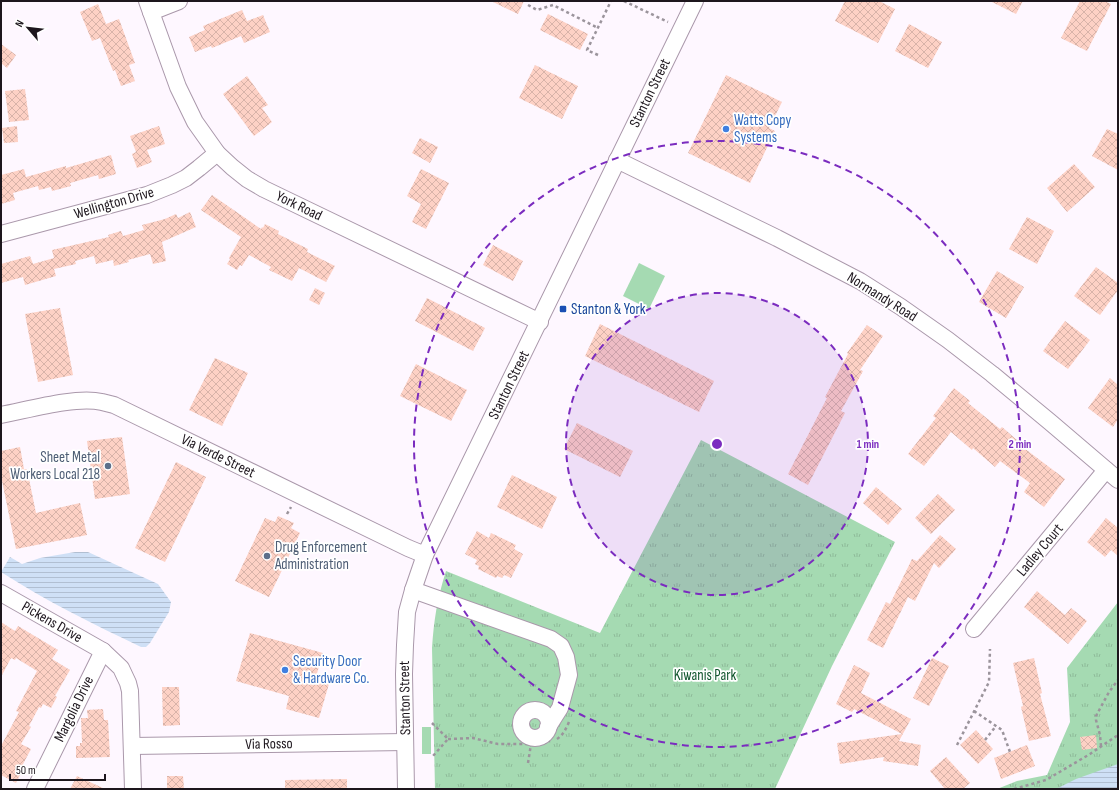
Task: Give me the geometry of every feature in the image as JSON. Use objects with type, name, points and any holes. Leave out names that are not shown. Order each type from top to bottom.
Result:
[{"type":"street","points":[[149,6],[179,1]]},
{"type":"street","name":"Stanton Street","points":[[406,789],[405,645],[407,612],[425,555],[540,322],[695,1]]},
{"type":"street","name":"York Road","points":[[149,6],[178,87],[195,122],[216,153],[232,167],[247,179],[264,189],[540,322]]},
{"type":"street","name":"Wellington Drive","points":[[1,234],[147,195],[186,178],[216,153]]},
{"type":"street","name":"Normandy Road","points":[[617,160],[777,238],[860,281],[901,307],[992,374],[1112,475]]},
{"type":"street","name":"Via Verde Street","points":[[1,415],[83,401],[101,402],[114,405],[425,555]]},
{"type":"street","name":"Ladley Court","points":[[974,629],[1112,475]]},
{"type":"street","points":[[413,590],[551,639],[561,646],[566,657],[569,675],[560,708],[548,727]]},
{"type":"street","name":"Pickens Drive","points":[[1,593],[103,651],[121,668],[130,691],[133,789]]},
{"type":"street","name":"Margolia Drive","points":[[35,789],[103,651]]},
{"type":"street","name":"Via Rosso","points":[[132,746],[405,742]]},
{"type":"path","points":[[598,55],[587,50],[611,1]]},
{"type":"path","points":[[624,1],[668,22]]},
{"type":"path","points":[[528,5],[537,10],[553,5],[598,28]]},
{"type":"path","points":[[287,514],[291,506]]},
{"type":"path","points":[[957,745],[989,682],[990,648]]},
{"type":"path","points":[[1101,747],[1096,716],[1109,692],[1118,680]]},
{"type":"path","points":[[974,711],[1002,730],[1010,752]]},
{"type":"path","points":[[432,756],[448,739],[473,738],[498,744],[544,744],[560,737],[565,731],[570,719]]},
{"type":"path","points":[[432,723],[448,739]]},
{"type":"path","points":[[984,740],[996,726]]},
{"type":"path","points":[[1014,789],[1046,780],[1118,735]]},
{"type":"path","points":[[528,763],[531,744]]},
{"type":"green space","points":[[639,263],[665,276],[649,309],[623,296]]},
{"type":"green space","name":"Kiwanis Park","points":[[701,440],[895,542],[832,666],[775,789],[435,789],[432,648],[436,610],[446,571],[600,633]]},
{"type":"green space","points":[[1118,602],[1118,789],[997,789],[1017,781],[1047,775],[1070,722],[1067,668]]},
{"type":"green space","points":[[422,727],[431,727],[431,754],[422,754]]},
{"type":"water","points":[[75,552],[88,552],[158,584],[171,602],[169,612],[146,647],[141,647],[70,612],[1,572],[10,557],[22,564],[40,558]]},
{"type":"water","points":[[1118,764],[1118,789],[1056,789],[1076,779]]},
{"type":"building","points":[[491,1],[524,1],[518,14]]},
{"type":"building","points":[[845,1],[879,1],[895,9],[878,43],[835,21]]},
{"type":"building","points":[[990,1],[1023,1],[1016,14]]},
{"type":"building","points":[[1080,1],[1105,1],[1111,4],[1087,51],[1061,38]]},
{"type":"building","points":[[98,4],[106,24],[119,19],[135,63],[129,65],[135,81],[121,86],[115,70],[113,71],[100,38],[92,41],[80,12]]},
{"type":"building","points":[[242,10],[247,21],[263,15],[270,32],[244,43],[241,36],[212,48],[211,46],[195,52],[189,37],[205,30],[203,26]]},
{"type":"building","points":[[548,14],[588,34],[580,50],[540,30]]},
{"type":"building","points":[[909,24],[942,42],[928,68],[895,51]]},
{"type":"building","points":[[1,44],[16,55],[7,68],[1,63]]},
{"type":"building","points":[[535,65],[578,86],[562,119],[519,98]]},
{"type":"building","points":[[726,75],[782,102],[769,128],[775,131],[750,183],[688,153]]},
{"type":"building","points":[[247,76],[268,105],[262,108],[272,122],[254,136],[223,94]]},
{"type":"building","points":[[25,89],[29,120],[9,122],[5,91]]},
{"type":"building","points":[[17,126],[18,142],[4,143],[2,128]]},
{"type":"building","points":[[159,126],[165,144],[147,150],[152,162],[137,168],[132,154],[136,152],[130,136]]},
{"type":"building","points":[[1107,129],[1118,134],[1118,170],[1092,156]]},
{"type":"building","points":[[420,138],[438,147],[430,163],[412,153]]},
{"type":"building","points":[[111,155],[116,174],[99,179],[98,175],[70,183],[71,186],[52,191],[51,187],[39,190],[38,186],[13,193],[15,200],[1,204],[1,175],[24,169],[26,177],[66,166],[66,168]]},
{"type":"building","points":[[1074,164],[1095,187],[1067,212],[1047,188]]},
{"type":"building","points":[[421,169],[449,183],[426,229],[412,222],[421,204],[407,196]]},
{"type":"building","points":[[212,195],[261,229],[265,224],[279,231],[278,234],[308,249],[307,252],[335,266],[326,282],[299,268],[292,281],[269,270],[271,267],[249,255],[242,266],[240,265],[237,270],[227,264],[241,237],[201,210]]},
{"type":"building","points":[[190,212],[196,227],[162,242],[166,261],[153,264],[150,254],[128,260],[129,262],[114,266],[113,260],[96,264],[94,256],[75,261],[76,264],[54,269],[56,276],[25,285],[23,277],[1,283],[1,264],[30,256],[33,264],[54,258],[52,250],[109,237],[108,235],[121,231],[123,236],[144,230],[142,225],[165,219],[176,214],[178,218]]},
{"type":"building","points":[[1027,217],[1054,231],[1037,264],[1009,249]]},
{"type":"building","points":[[493,245],[523,261],[513,281],[483,265]]},
{"type":"building","points":[[1096,267],[1118,283],[1118,290],[1100,315],[1074,296]]},
{"type":"building","points":[[997,271],[1024,287],[1006,318],[979,302]]},
{"type":"building","points":[[315,288],[325,293],[319,305],[309,300]]},
{"type":"building","points":[[427,298],[485,328],[473,351],[415,321]]},
{"type":"building","points":[[60,308],[73,375],[38,382],[25,314]]},
{"type":"building","points":[[1065,321],[1090,340],[1068,369],[1043,351]]},
{"type":"building","points":[[600,324],[714,381],[699,412],[585,356]]},
{"type":"building","points":[[867,325],[883,336],[860,370],[863,371],[841,411],[845,413],[808,485],[788,474],[827,398],[825,397],[848,354],[847,353]]},
{"type":"building","points":[[215,358],[248,373],[222,426],[189,410]]},
{"type":"building","points":[[416,364],[467,390],[451,421],[400,396]]},
{"type":"building","points":[[1110,378],[1118,385],[1118,419],[1113,427],[1088,408]]},
{"type":"building","points":[[954,388],[970,401],[968,403],[1000,429],[1002,427],[1018,441],[1016,442],[1065,479],[1044,507],[1024,492],[1030,483],[1000,461],[995,467],[951,432],[924,466],[908,454],[936,418],[933,416]]},
{"type":"building","points":[[577,423],[633,451],[620,477],[564,449]]},
{"type":"building","points":[[122,437],[130,494],[95,499],[87,441]]},
{"type":"building","points":[[20,447],[24,469],[27,469],[36,513],[80,503],[87,535],[16,549],[1,476],[1,451]]},
{"type":"building","points":[[176,462],[206,477],[165,562],[135,548]]},
{"type":"building","points":[[512,475],[557,497],[542,529],[497,507]]},
{"type":"building","points":[[876,487],[902,509],[888,525],[863,503]]},
{"type":"building","points":[[938,494],[955,510],[931,534],[915,518]]},
{"type":"building","points":[[278,516],[294,523],[291,528],[300,533],[269,597],[235,581],[265,518],[275,522]]},
{"type":"building","points":[[1106,518],[1118,528],[1118,556],[1111,550],[1105,557],[1087,542]]},
{"type":"building","points":[[477,531],[489,538],[491,533],[516,545],[514,549],[523,554],[511,578],[504,575],[502,578],[497,576],[496,578],[478,569],[479,566],[475,564],[477,560],[465,554]]},
{"type":"building","points":[[940,535],[956,549],[939,568],[934,563],[915,601],[908,597],[883,648],[867,640],[886,602],[890,604],[912,559],[917,561]]},
{"type":"building","points":[[1037,591],[1065,615],[1071,608],[1087,621],[1068,644],[1024,607]]},
{"type":"building","points":[[1,622],[15,631],[18,626],[58,650],[52,659],[70,670],[55,696],[57,697],[51,708],[43,704],[41,708],[39,707],[29,726],[31,727],[21,744],[31,749],[21,768],[23,769],[16,783],[1,775],[1,746],[19,712],[16,711],[37,671],[16,658],[15,660],[11,658],[1,677]]},
{"type":"building","points":[[250,633],[323,653],[315,680],[329,684],[319,718],[286,709],[289,696],[236,681]]},
{"type":"building","points":[[932,658],[949,666],[929,706],[913,698]]},
{"type":"building","points":[[1034,658],[1042,693],[1040,694],[1051,736],[1029,741],[1013,663]]},
{"type":"building","points":[[854,665],[870,673],[861,693],[911,719],[899,741],[921,745],[918,766],[883,761],[884,757],[840,764],[837,743],[902,734],[854,709],[852,712],[836,704]]},
{"type":"building","points":[[162,687],[179,687],[180,725],[163,726]]},
{"type":"building","points":[[103,709],[104,720],[108,720],[110,757],[76,758],[76,746],[80,746],[80,743],[82,743],[81,718],[88,718],[87,710]]},
{"type":"building","points":[[976,730],[993,749],[978,764],[960,745]]},
{"type":"building","points":[[1096,735],[1097,748],[1082,750],[1080,737]]},
{"type":"building","points":[[1027,745],[1035,766],[1001,779],[994,758]]},
{"type":"building","points":[[946,757],[970,783],[963,789],[945,789],[930,771]]},
{"type":"building","points":[[77,776],[105,789],[70,789]]},
{"type":"building","points":[[167,776],[183,776],[184,789],[167,789]]},
{"type":"building","points":[[347,779],[347,789],[285,789],[285,780]]},
{"type":"place","name":"Watts Copy Systems","points":[[726,129]]},
{"type":"place","name":"Stanton & York","points":[[563,309]]},
{"type":"place","name":"Sheet Metal Workers Local 218","points":[[108,466]]},
{"type":"place","name":"Drug Enforcement Administration","points":[[267,556]]},
{"type":"place","name":"Security Door & Hardware Co.","points":[[285,670]]}]
